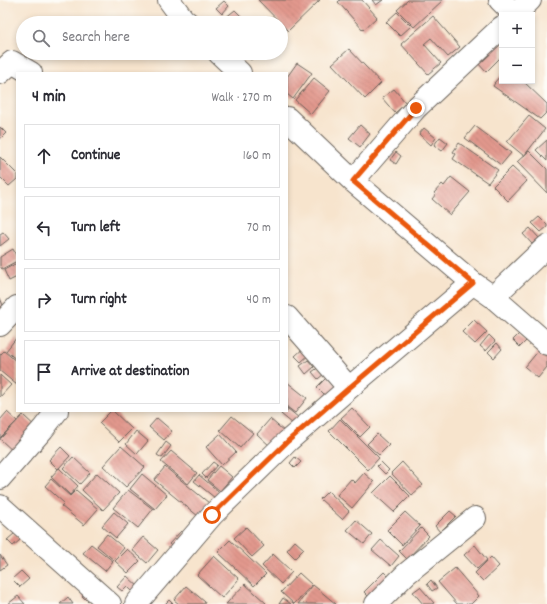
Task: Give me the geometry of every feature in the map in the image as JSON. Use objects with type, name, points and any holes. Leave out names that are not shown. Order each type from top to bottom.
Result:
[{"type":"street","points":[[169,0],[181,16]]},
{"type":"street","points":[[500,0],[512,12]]},
{"type":"street","points":[[518,12],[530,0]]},
{"type":"street","points":[[353,181],[416,108],[499,30]]},
{"type":"street","points":[[226,60],[239,72]]},
{"type":"street","points":[[6,67],[27,72]]},
{"type":"street","points":[[288,119],[353,181],[473,283],[493,297],[547,344]]},
{"type":"street","points":[[493,297],[547,246]]},
{"type":"street","points":[[136,604],[212,515],[288,441],[473,283]]},
{"type":"street","points":[[0,324],[16,308]]},
{"type":"street","points":[[288,318],[349,388]]},
{"type":"street","points":[[0,478],[56,412]]},
{"type":"street","points":[[0,506],[110,604]]},
{"type":"street","points":[[376,604],[406,574],[475,518]]},
{"type":"building","points":[[258,0],[320,0],[288,31],[288,16],[273,16]]},
{"type":"building","points":[[340,0],[362,0],[377,17],[363,30],[338,2]]},
{"type":"building","points":[[372,0],[383,0],[376,5]]},
{"type":"building","points":[[408,0],[443,0],[414,27],[397,10]]},
{"type":"building","points":[[224,1],[229,6],[222,14],[216,8]]},
{"type":"building","points":[[235,10],[241,16],[228,16]]},
{"type":"building","points":[[397,12],[411,26],[400,36],[386,22]]},
{"type":"building","points":[[433,16],[460,47],[448,57],[431,38],[424,44],[441,63],[428,74],[401,44]]},
{"type":"building","points":[[499,40],[499,59],[486,72],[477,62]]},
{"type":"building","points":[[349,49],[381,83],[365,99],[332,64]]},
{"type":"building","points":[[297,63],[312,73],[293,99],[288,95],[288,76]]},
{"type":"building","points":[[499,77],[499,84],[526,84],[547,104],[547,112],[540,119],[493,86]]},
{"type":"building","points":[[314,78],[330,91],[311,114],[295,100]]},
{"type":"building","points":[[394,89],[406,103],[395,113],[382,98]]},
{"type":"building","points":[[529,116],[545,129],[524,156],[507,142]]},
{"type":"building","points":[[360,125],[370,134],[360,147],[349,138]]},
{"type":"building","points":[[475,126],[511,153],[501,165],[465,138]]},
{"type":"building","points":[[0,127],[6,133],[0,139]]},
{"type":"building","points":[[424,128],[436,138],[431,145],[419,134]]},
{"type":"building","points":[[440,137],[448,143],[442,151],[434,145]]},
{"type":"building","points":[[547,140],[547,161],[536,150]]},
{"type":"building","points":[[459,143],[498,170],[488,183],[453,159],[456,154],[453,152]]},
{"type":"building","points":[[529,151],[547,169],[547,193],[517,162]]},
{"type":"building","points":[[396,152],[401,156],[396,164],[390,160]]},
{"type":"building","points":[[0,157],[16,173],[16,180],[9,186],[0,177]]},
{"type":"building","points":[[512,167],[527,181],[508,201],[493,186]]},
{"type":"building","points":[[451,177],[470,192],[450,215],[432,199],[436,194],[434,193],[442,184],[444,186]]},
{"type":"building","points":[[539,217],[547,225],[547,227],[541,232],[532,223]]},
{"type":"building","points":[[530,228],[539,238],[532,244],[523,234]]},
{"type":"building","points":[[3,232],[9,239],[0,246],[0,234]]},
{"type":"building","points":[[13,249],[16,255],[16,262],[2,269],[0,266],[0,257]]},
{"type":"building","points":[[16,264],[16,278],[9,281],[4,270]]},
{"type":"building","points":[[0,298],[7,315],[0,317]]},
{"type":"building","points":[[474,320],[487,332],[475,344],[462,332]]},
{"type":"building","points":[[519,334],[526,341],[520,347],[513,340]]},
{"type":"building","points":[[489,335],[495,341],[486,351],[480,346]]},
{"type":"building","points":[[16,338],[16,359],[6,351]]},
{"type":"building","points":[[497,343],[502,349],[494,358],[488,352]]},
{"type":"building","points":[[306,346],[311,353],[301,362],[295,356]]},
{"type":"building","points":[[539,350],[547,357],[547,367],[538,378],[525,367]]},
{"type":"building","points":[[4,351],[16,361],[16,384],[0,371],[0,355]]},
{"type":"building","points":[[308,360],[314,367],[306,374],[300,366]]},
{"type":"building","points":[[319,367],[325,373],[318,379],[312,372]]},
{"type":"building","points":[[0,375],[11,385],[0,397]]},
{"type":"building","points":[[328,376],[338,386],[327,397],[317,387]]},
{"type":"building","points":[[288,383],[307,398],[295,413],[288,408]]},
{"type":"building","points":[[352,408],[370,427],[360,437],[341,418]]},
{"type":"building","points":[[288,409],[305,423],[299,429],[281,414],[282,412],[288,412]]},
{"type":"building","points":[[7,412],[17,421],[0,438],[0,420]]},
{"type":"building","points":[[110,412],[114,412],[132,429],[119,442],[99,423]]},
{"type":"building","points":[[23,415],[39,430],[16,454],[0,439]]},
{"type":"building","points":[[232,416],[253,433],[240,448],[220,430]]},
{"type":"building","points":[[157,418],[172,431],[164,440],[149,427]]},
{"type":"building","points":[[270,419],[285,432],[271,447],[257,434]]},
{"type":"building","points":[[340,419],[379,458],[368,470],[329,431]]},
{"type":"building","points":[[136,431],[148,441],[137,454],[126,444]]},
{"type":"building","points":[[220,434],[236,452],[222,465],[206,447]]},
{"type":"building","points":[[377,434],[389,445],[379,455],[367,444]]},
{"type":"building","points":[[166,442],[171,446],[162,458],[157,455]]},
{"type":"building","points":[[121,446],[145,467],[126,487],[103,466]]},
{"type":"building","points":[[61,447],[70,456],[58,469],[49,460]]},
{"type":"building","points":[[171,451],[197,473],[188,484],[161,462]]},
{"type":"building","points":[[73,457],[90,473],[80,484],[63,468]]},
{"type":"building","points":[[295,457],[301,462],[295,468],[290,463]]},
{"type":"building","points":[[213,462],[217,465],[206,478],[202,474]]},
{"type":"building","points":[[381,462],[389,470],[385,474],[377,466]]},
{"type":"building","points":[[402,462],[423,485],[412,495],[391,473]]},
{"type":"building","points":[[219,466],[232,477],[220,491],[207,480]]},
{"type":"building","points":[[165,467],[209,503],[198,516],[154,480]]},
{"type":"building","points":[[59,468],[78,486],[70,495],[51,477]]},
{"type":"building","points":[[97,473],[119,493],[103,510],[82,490]]},
{"type":"building","points":[[364,473],[374,482],[352,508],[337,495],[351,479],[355,483]]},
{"type":"building","points":[[142,474],[167,495],[155,509],[130,489]]},
{"type":"building","points":[[199,475],[225,497],[220,502],[194,481]]},
{"type":"building","points":[[390,476],[410,496],[394,512],[373,493]]},
{"type":"building","points":[[51,479],[70,496],[76,490],[98,509],[84,525],[61,506],[64,503],[45,486]]},
{"type":"building","points":[[128,490],[153,509],[138,528],[113,508]]},
{"type":"building","points":[[328,491],[349,511],[342,519],[320,499]]},
{"type":"building","points":[[450,511],[456,516],[440,532],[435,526]]},
{"type":"building","points":[[114,512],[128,524],[116,538],[102,526]]},
{"type":"building","points":[[405,512],[420,526],[402,545],[387,530]]},
{"type":"building","points":[[356,520],[372,534],[364,544],[347,530]]},
{"type":"building","points":[[246,527],[264,546],[252,557],[234,538]]},
{"type":"building","points":[[421,528],[429,536],[407,559],[399,551]]},
{"type":"building","points":[[181,531],[190,538],[177,551],[169,544]]},
{"type":"building","points":[[15,533],[20,540],[13,546],[7,540]]},
{"type":"building","points":[[107,534],[124,548],[114,560],[97,546]]},
{"type":"building","points":[[143,537],[158,550],[147,563],[132,550]]},
{"type":"building","points":[[230,540],[266,574],[254,586],[218,552]]},
{"type":"building","points":[[381,540],[399,556],[391,566],[372,550]]},
{"type":"building","points":[[295,541],[304,549],[295,558],[287,550]]},
{"type":"building","points":[[91,544],[113,561],[105,571],[83,553]]},
{"type":"building","points":[[475,545],[487,560],[477,569],[464,555]]},
{"type":"building","points":[[127,549],[140,561],[128,573],[115,561]]},
{"type":"building","points":[[273,554],[292,572],[281,584],[262,566]]},
{"type":"building","points":[[0,555],[7,565],[0,570]]},
{"type":"building","points":[[214,556],[239,579],[222,598],[197,575]]},
{"type":"building","points":[[491,557],[499,566],[483,581],[475,573]]},
{"type":"building","points":[[455,568],[479,596],[471,604],[457,604],[438,582]]},
{"type":"building","points":[[21,571],[29,579],[20,587],[12,579]]},
{"type":"building","points":[[384,572],[389,577],[369,597],[364,592]]},
{"type":"building","points":[[299,573],[312,585],[294,604],[281,592]]},
{"type":"building","points":[[127,576],[140,588],[135,594],[127,586],[122,591],[117,587]]},
{"type":"building","points":[[431,580],[437,588],[432,591],[427,584]]},
{"type":"building","points":[[245,584],[266,603],[226,604]]},
{"type":"building","points":[[313,585],[336,604],[298,604]]},
{"type":"building","points":[[186,586],[205,602],[204,604],[179,604],[174,600]]},
{"type":"building","points":[[420,587],[434,603],[423,604],[413,592]]},
{"type":"building","points":[[88,590],[93,595],[87,601],[82,596]]},
{"type":"building","points":[[18,596],[25,604],[8,604]]},
{"type":"building","points":[[68,597],[73,604],[60,604]]},
{"type":"building","points":[[283,598],[291,604],[279,604]]},
{"type":"building","points":[[169,600],[173,604],[165,604]]},
{"type":"route","points":[[212,515],[288,441],[473,283],[353,181],[416,108]]}]
